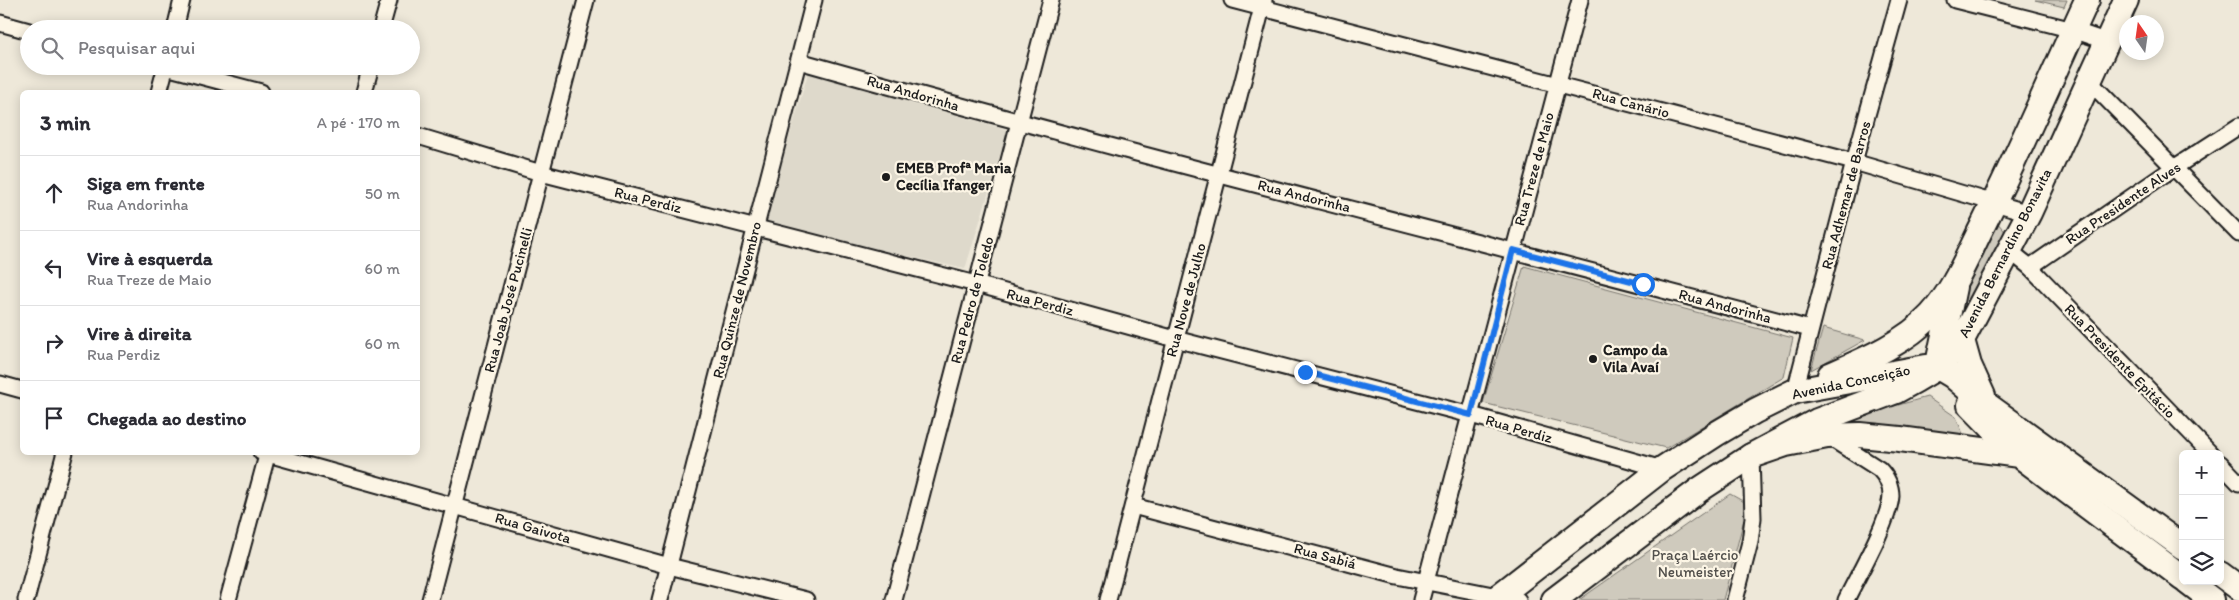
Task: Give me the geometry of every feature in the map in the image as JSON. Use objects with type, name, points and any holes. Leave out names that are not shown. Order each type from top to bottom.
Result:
[{"type":"main road","points":[[1794,391],[1853,365],[1916,328],[1930,316],[1955,280],[1995,202],[2087,0]]},
{"type":"main road","name":"Avenida Bernardino Bonavita","points":[[1750,456],[1786,436],[1817,422],[1896,391],[1938,367],[1962,340],[2029,213],[2126,0]]},
{"type":"main road","points":[[1938,367],[1951,310],[1955,280]]},
{"type":"main road","points":[[1962,340],[1969,366],[1987,405]]},
{"type":"main road","points":[[1938,367],[1953,376],[1987,405],[2179,544]]},
{"type":"main road","points":[[1938,367],[1986,423],[2019,455],[2179,575]]},
{"type":"main road","name":"Avenida Conceição","points":[[1504,598],[1662,469],[1716,434],[1794,391],[1905,370],[1938,367]]},
{"type":"main road","points":[[1554,600],[1643,531],[1750,456],[1806,439],[1860,435],[2019,455]]},
{"type":"main road","points":[[2192,585],[2212,600]]},
{"type":"street","points":[[177,20],[182,0]]},
{"type":"street","points":[[383,20],[389,0]]},
{"type":"street","name":"Rua Joab José Pucinelli","points":[[430,600],[453,505],[542,173],[586,0]]},
{"type":"street","name":"Rua Quinze de Novembro","points":[[660,600],[814,0]]},
{"type":"street","name":"Rua Pedro de Toledo","points":[[894,600],[1051,0]]},
{"type":"street","name":"Rua Canário","points":[[1232,0],[1263,4],[1854,162],[2029,213]]},
{"type":"street","name":"Rua Treze de Maio","points":[[1421,600],[1580,0]]},
{"type":"street","name":"Rua Adhemar de Barros","points":[[1794,391],[1899,0]]},
{"type":"street","points":[[1955,0],[2073,30],[2108,42]]},
{"type":"street","name":"Rua Nove de Julho","points":[[1108,600],[1263,4]]},
{"type":"street","points":[[0,24],[20,29]]},
{"type":"street","name":"Rua Andorinha","points":[[799,61],[1019,123],[1513,250],[1810,329]]},
{"type":"street","points":[[159,90],[162,75]]},
{"type":"street","points":[[195,75],[253,90]]},
{"type":"street","points":[[365,90],[369,75]]},
{"type":"street","points":[[2090,82],[2172,168],[2239,234]]},
{"type":"street","name":"Rua Presidente Alves","points":[[2030,267],[2172,168],[2239,126]]},
{"type":"street","name":"Rua Perdiz","points":[[420,137],[542,173],[976,284],[1176,339],[1471,415],[1662,469]]},
{"type":"street","points":[[2010,251],[2030,267]]},
{"type":"street","name":"Rua Presidente Epitácio","points":[[2030,267],[2207,450]]},
{"type":"street","points":[[0,384],[20,389]]},
{"type":"street","points":[[1827,436],[1879,469],[1885,475],[1891,497],[1885,520],[1846,600]]},
{"type":"street","points":[[26,600],[64,455]]},
{"type":"street","points":[[228,600],[265,455]]},
{"type":"street","name":"Rua Gaivota","points":[[273,455],[669,566],[806,600]]},
{"type":"street","points":[[1735,600],[1750,542],[1753,518],[1750,456]]},
{"type":"street","points":[[2224,467],[2239,483]]},
{"type":"street","name":"Rua Sabiá","points":[[1133,506],[1426,582],[1504,598]]},
{"type":"shaded area","name":"EMEB Profª Maria Cecília Ifanger","points":[[808,73],[1008,130],[965,269],[764,224]]},
{"type":"green space","points":[[2035,0],[2067,0],[2064,7]]},
{"type":"green space","points":[[1997,222],[2007,234],[1968,311],[1958,304]]},
{"type":"green space","name":"Campo da Vila Avaí","points":[[1524,266],[1793,338],[1784,377],[1666,448],[1483,403]]},
{"type":"green space","points":[[1823,328],[1865,340],[1811,370]]},
{"type":"green space","points":[[1927,397],[1956,417],[1966,441],[1835,427],[1848,419]]},
{"type":"green space","name":"Praça Laércio Neumeister","points":[[1730,494],[1748,504],[1723,600],[1579,600]]},
{"type":"place","name":"EMEB Profª Maria Cecília Ifanger","points":[[886,177]]},
{"type":"place","name":"Campo da Vila Avaí","points":[[1593,359]]},
{"type":"route","points":[[1305,372],[1471,415],[1513,250],[1643,284]]}]
